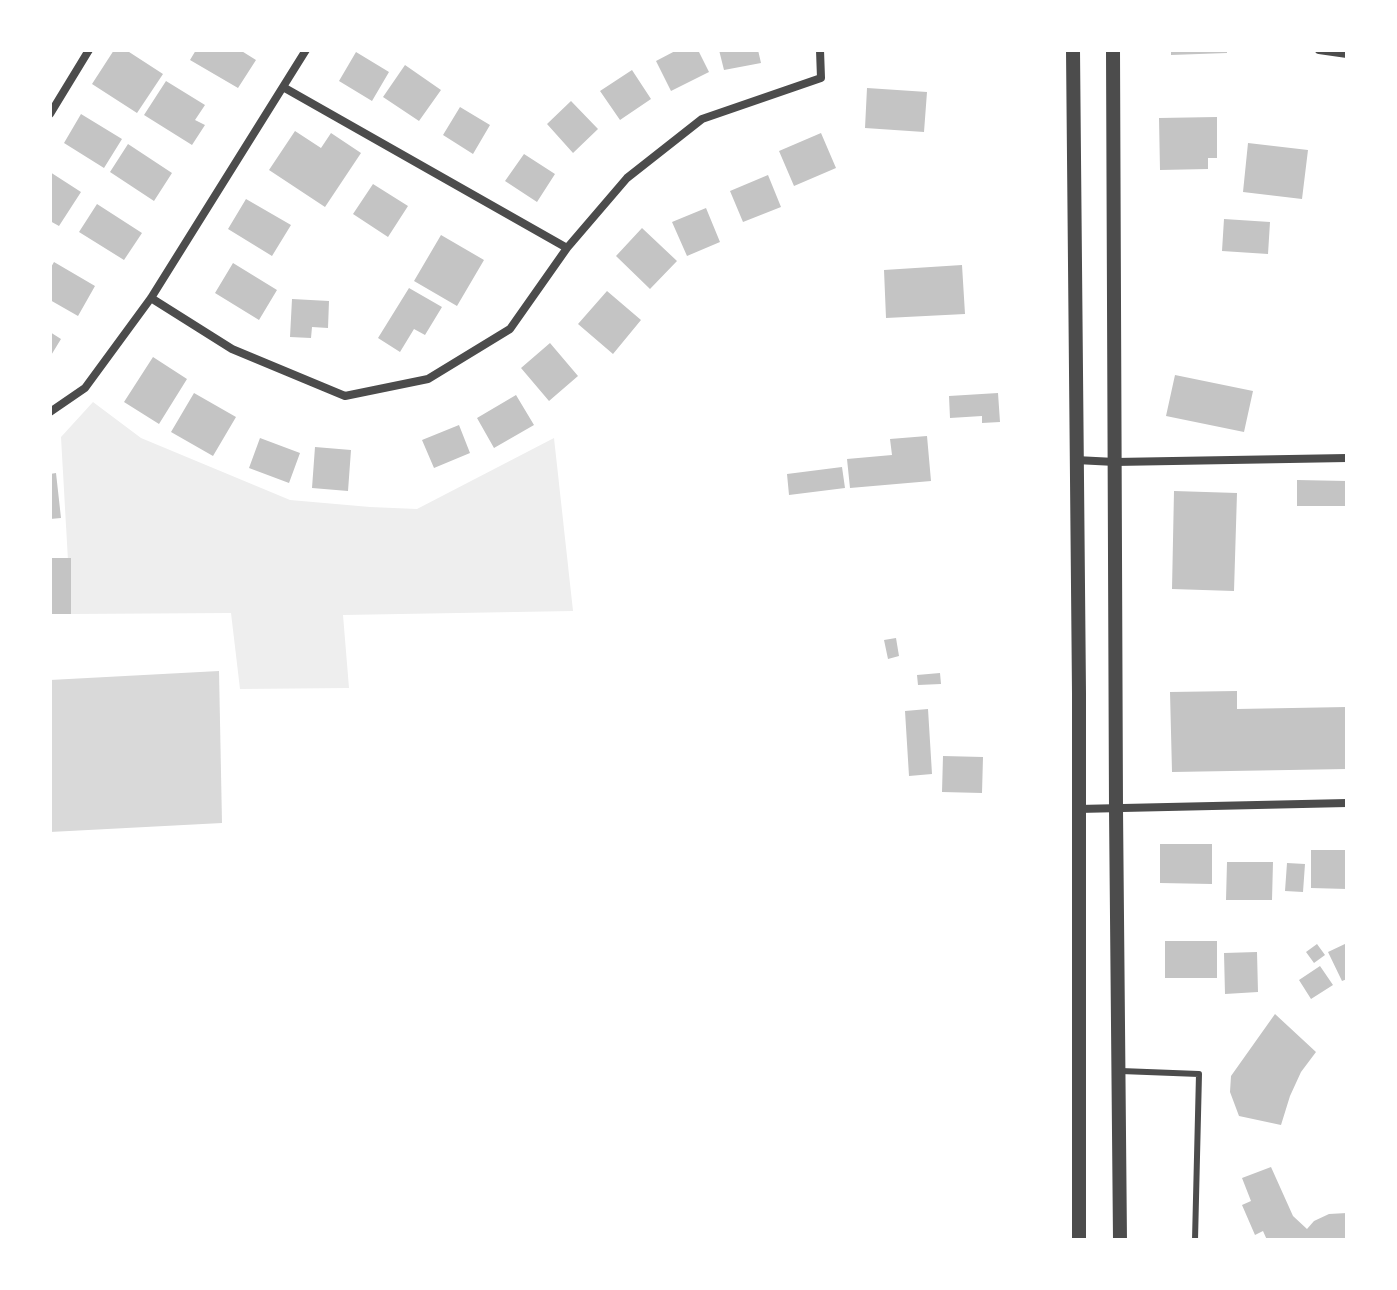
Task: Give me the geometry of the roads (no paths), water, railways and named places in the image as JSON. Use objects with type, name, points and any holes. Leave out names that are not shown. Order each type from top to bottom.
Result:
[{"type":"street","points":[[50,114],[89,50]]},
{"type":"street","points":[[50,412],[85,388],[151,298],[306,50]]},
{"type":"street","points":[[151,298],[232,349],[345,396],[428,379],[510,329],[567,248],[627,178],[702,119],[821,78],[820,50]]},
{"type":"street","points":[[1073,50],[1079,1240]]},
{"type":"street","points":[[1113,50],[1120,1240]]},
{"type":"street","points":[[1319,50],[1347,54]]},
{"type":"street","points":[[283,87],[567,248]]},
{"type":"street","points":[[1076,460],[1347,458]]},
{"type":"street","points":[[1078,809],[1347,803]]},
{"type":"lane","points":[[1119,1071],[1199,1074],[1195,1240]]}]
